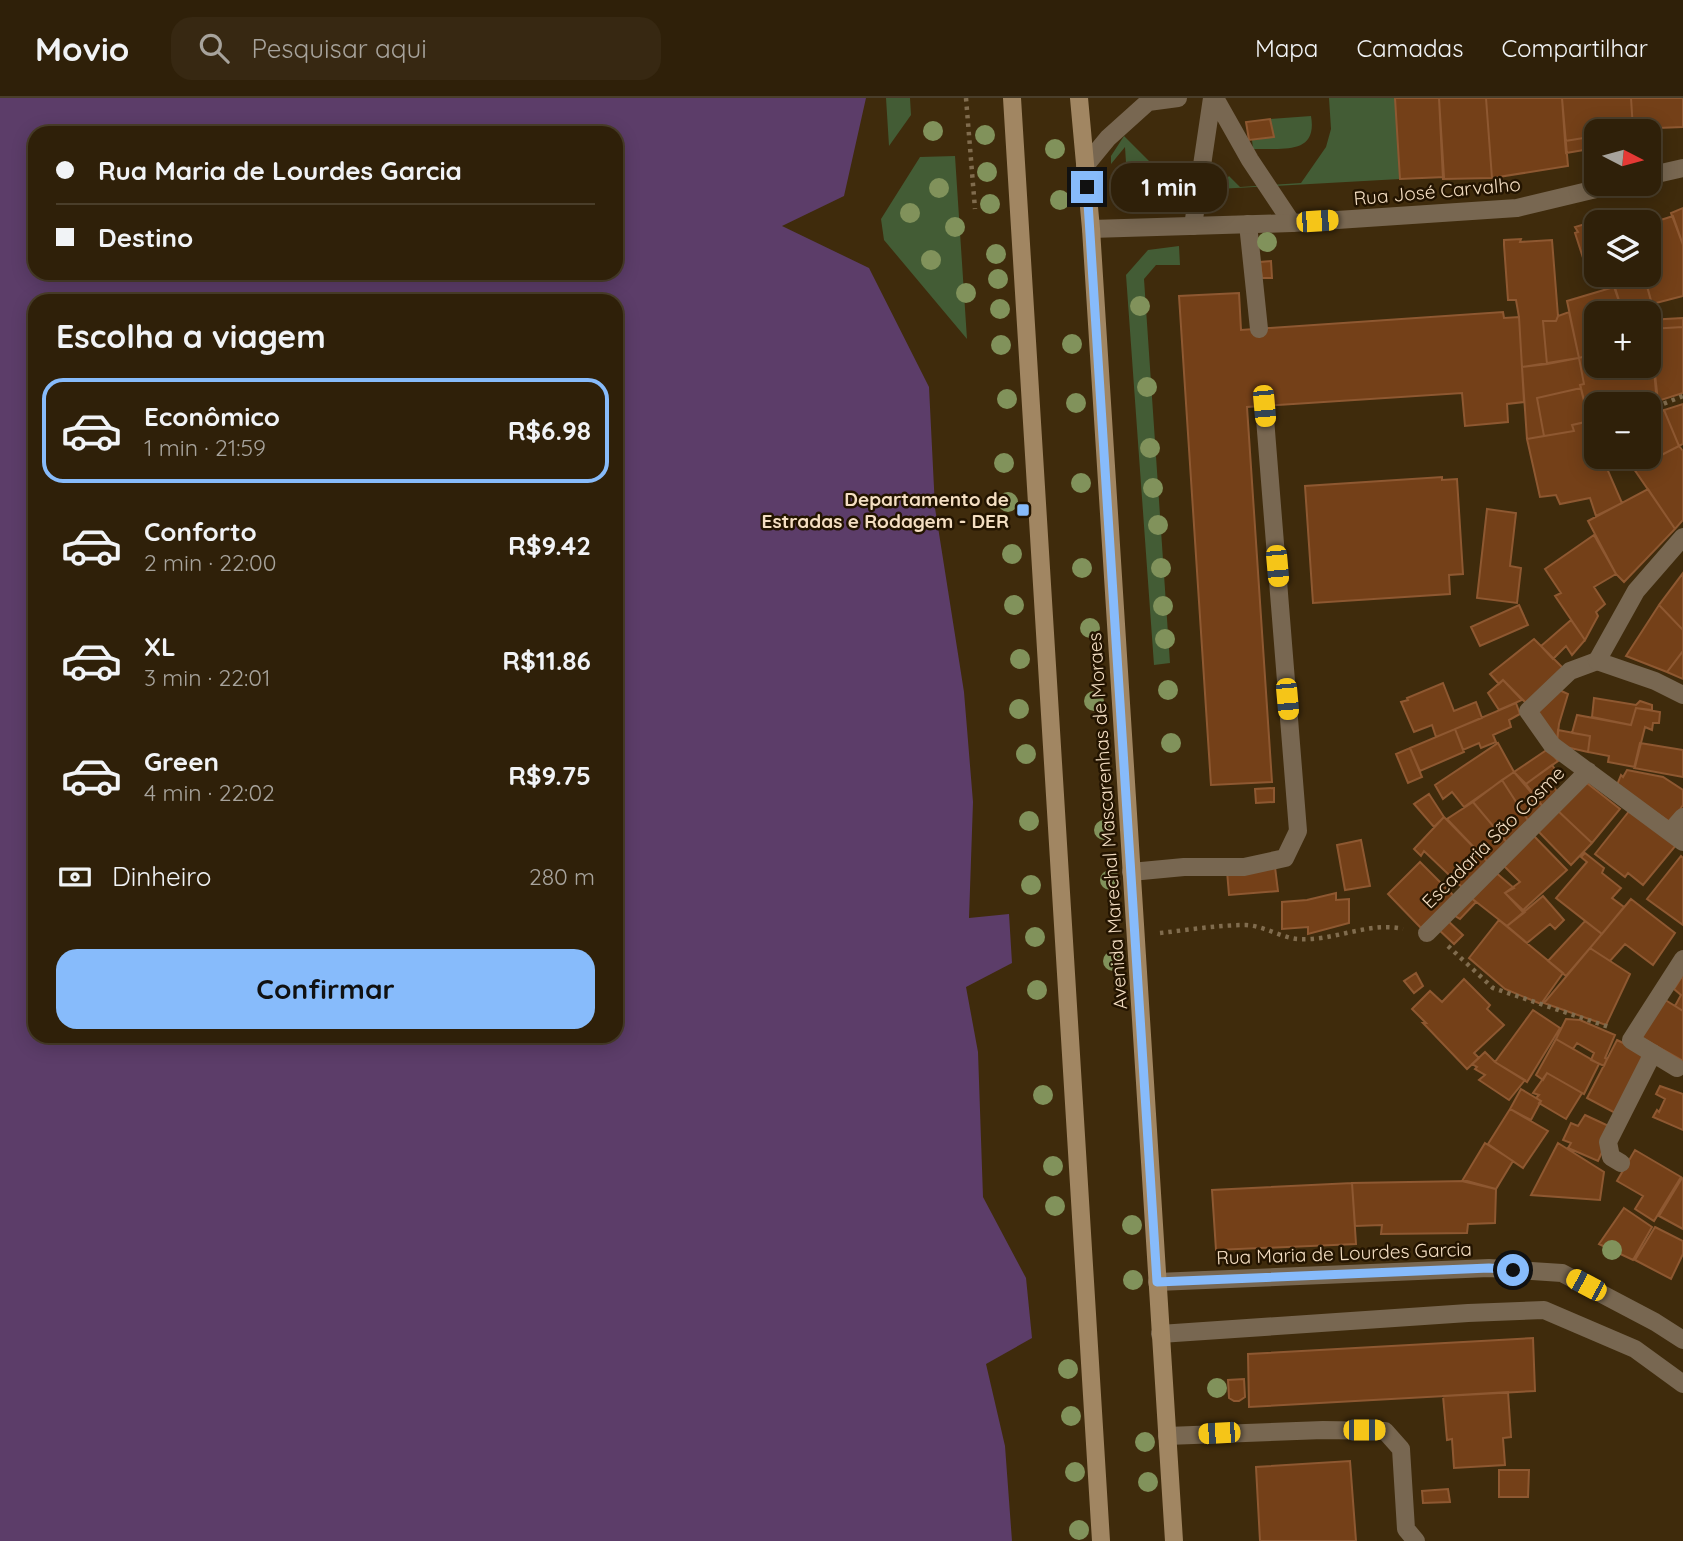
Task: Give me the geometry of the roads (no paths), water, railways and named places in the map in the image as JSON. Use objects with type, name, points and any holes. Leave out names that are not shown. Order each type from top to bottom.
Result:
[{"type":"main road","points":[[1012,98],[1101,1541]]},
{"type":"main road","name":"Avenida Marechal Mascarenhas de Moraes","points":[[1079,98],[1091,229],[1174,1541]]},
{"type":"street","points":[[1085,166],[1108,138],[1148,102],[1178,98]]},
{"type":"street","points":[[1214,98],[1250,160],[1292,223]]},
{"type":"street","points":[[1193,226],[1214,98]]},
{"type":"street","points":[[1661,173],[1683,168]]},
{"type":"street","name":"Rua José Carvalho","points":[[1091,229],[1292,223],[1517,208],[1584,192]]},
{"type":"street","points":[[1248,224],[1259,329]]},
{"type":"street","points":[[1131,873],[1184,867],[1244,867],[1286,858],[1298,831],[1264,406]]},
{"type":"street","points":[[1683,537],[1636,591],[1597,661],[1655,681],[1683,695]]},
{"type":"street","name":"Escadaria São Cosme","points":[[1597,661],[1570,671],[1528,711],[1552,745],[1677,837]]},
{"type":"street","name":"Escadaria São Cosme","points":[[1427,933],[1588,771]]},
{"type":"street","points":[[1677,837],[1683,817]]},
{"type":"street","points":[[1677,1069],[1631,1040],[1683,959]]},
{"type":"street","points":[[1621,1163],[1611,1157],[1608,1142],[1653,1053]]},
{"type":"street","name":"Rua Maria de Lourdes Garcia","points":[[1157,1282],[1489,1268],[1562,1273],[1655,1322],[1683,1340]]},
{"type":"street","points":[[1160,1334],[1468,1312],[1544,1310],[1635,1349],[1683,1384]]},
{"type":"street","points":[[1167,1436],[1323,1430],[1385,1431],[1401,1449],[1406,1529],[1416,1541]]},
{"type":"place","name":"Departamento de Estradas e Rodagem - DER","points":[[1023,510]]}]
